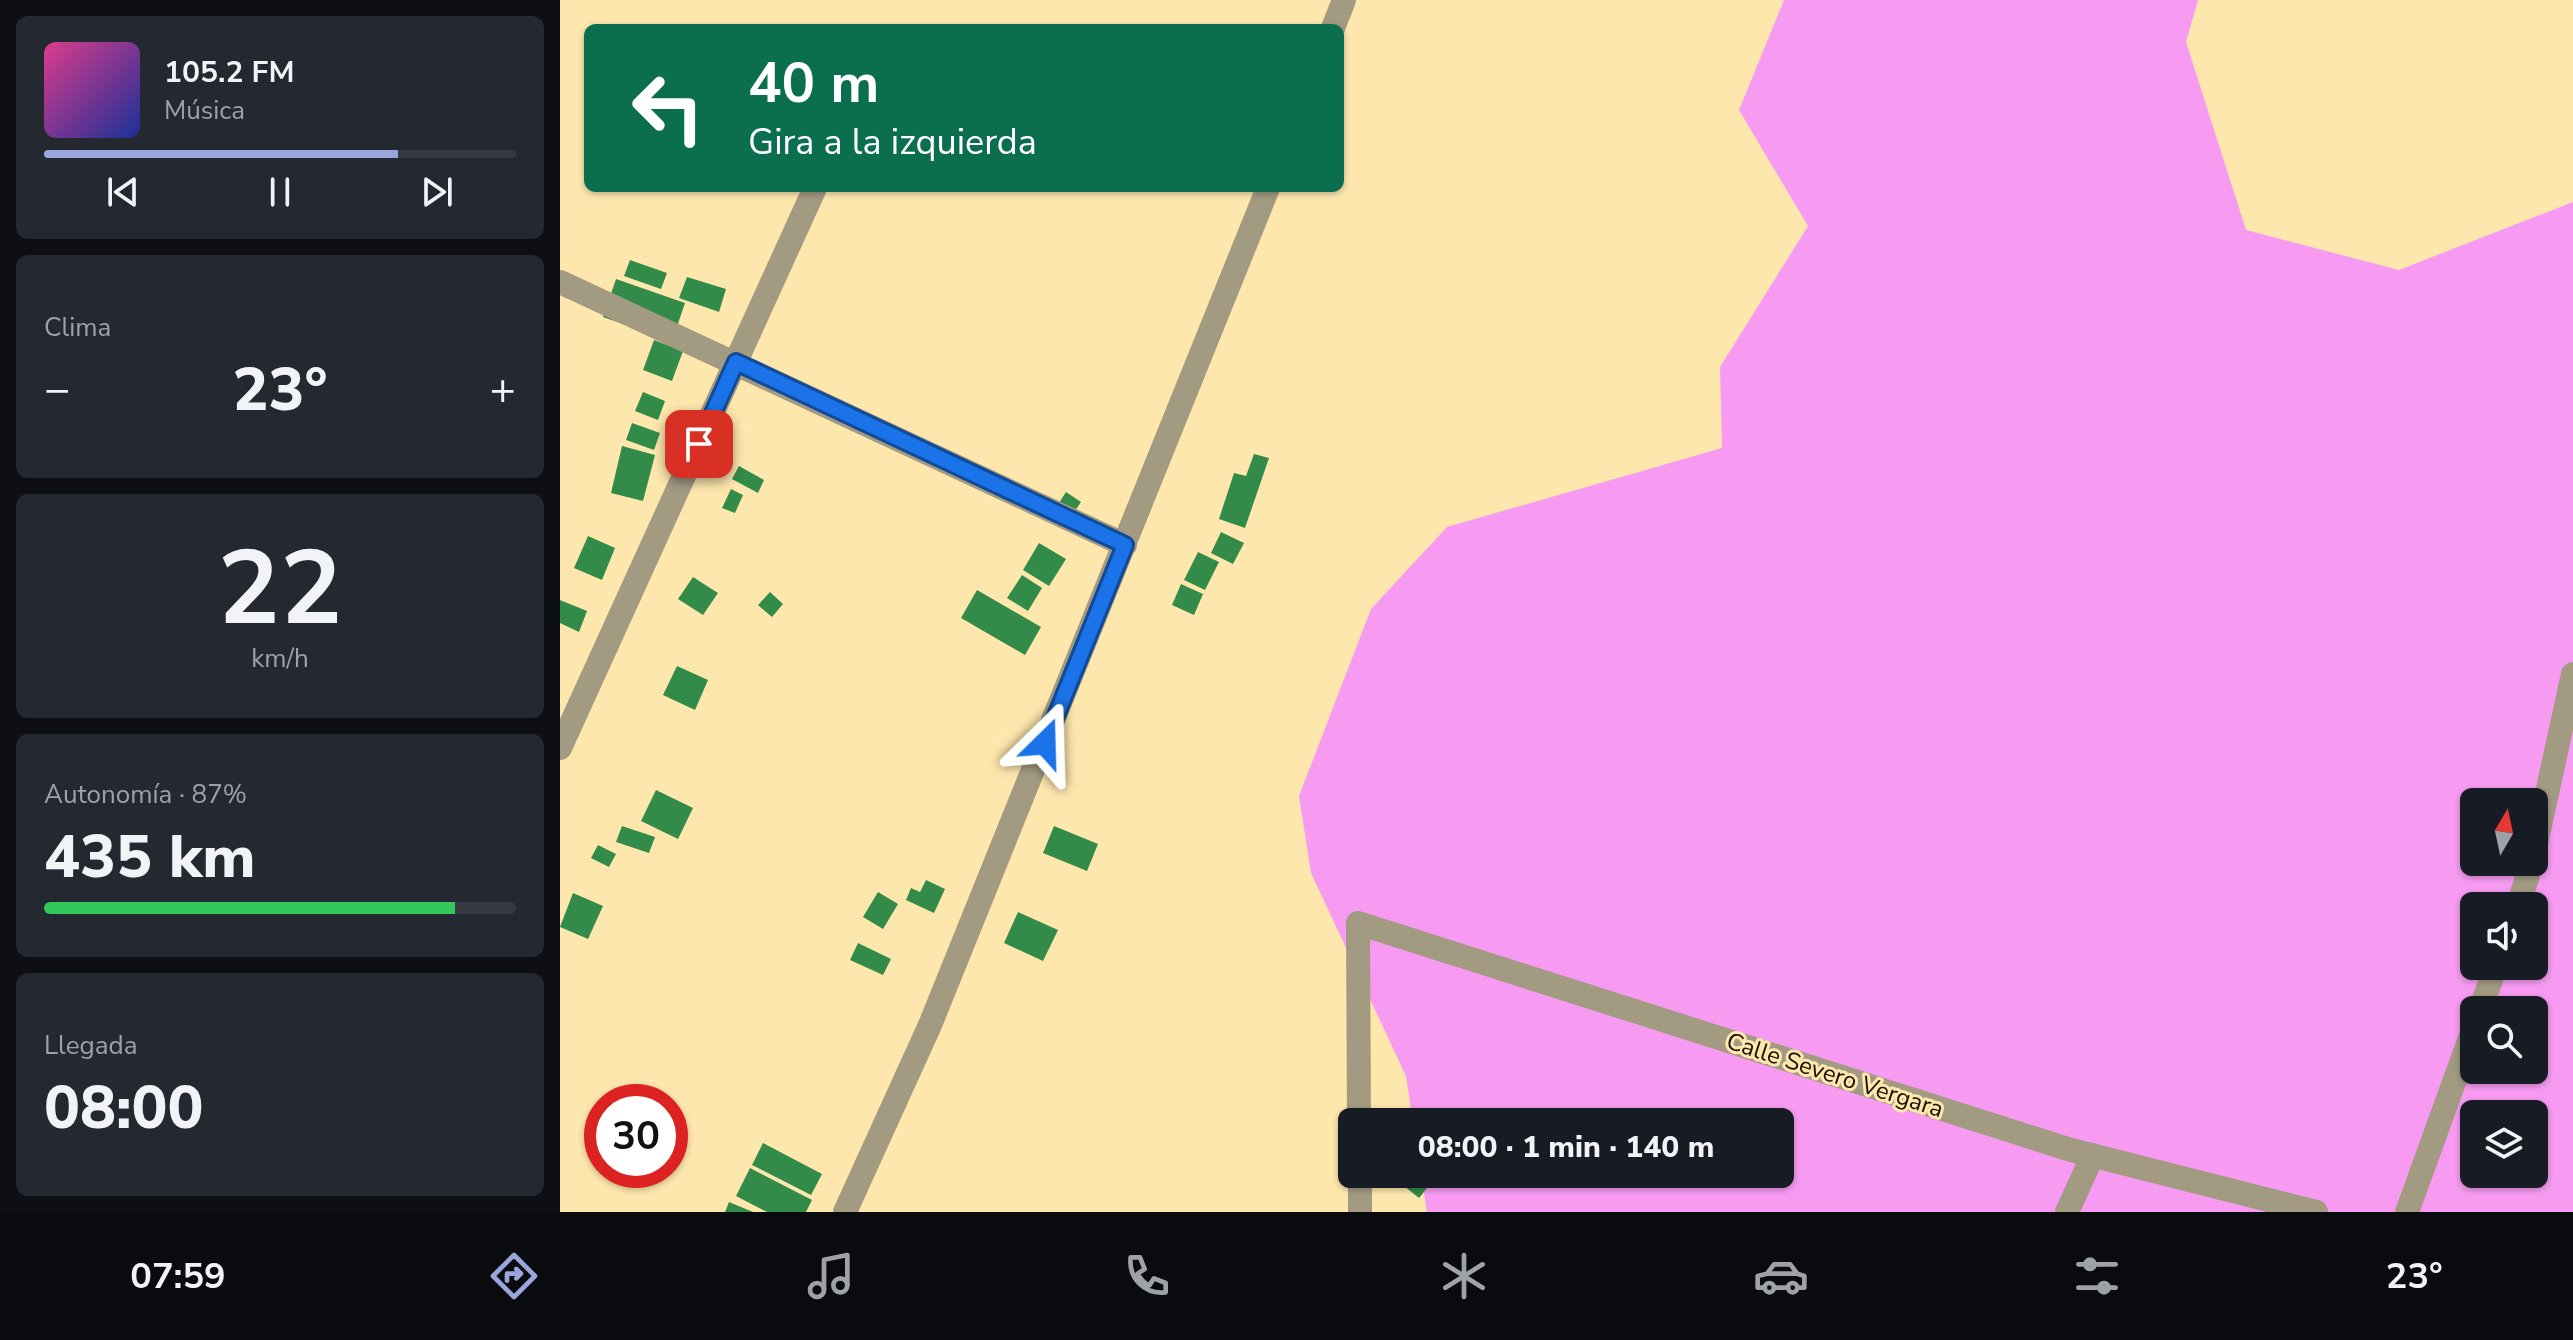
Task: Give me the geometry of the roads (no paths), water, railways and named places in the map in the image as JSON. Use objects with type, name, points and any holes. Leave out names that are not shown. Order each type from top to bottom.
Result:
[{"type":"street","points":[[1335,24],[1344,0]]},
{"type":"street","points":[[560,748],[813,192]]},
{"type":"street","points":[[845,1212],[930,1025],[1266,192]]},
{"type":"street","points":[[560,282],[1125,545]]},
{"type":"street","points":[[2548,789],[2573,674]]},
{"type":"street","name":"Calle Severo Vergara","points":[[1359,1108],[1358,923],[2093,1155],[2316,1212]]},
{"type":"street","points":[[2407,1212],[2460,1066]]},
{"type":"street","points":[[2067,1212],[2093,1155]]},
{"type":"street","points":[[1360,1188],[1360,1212]]}]
